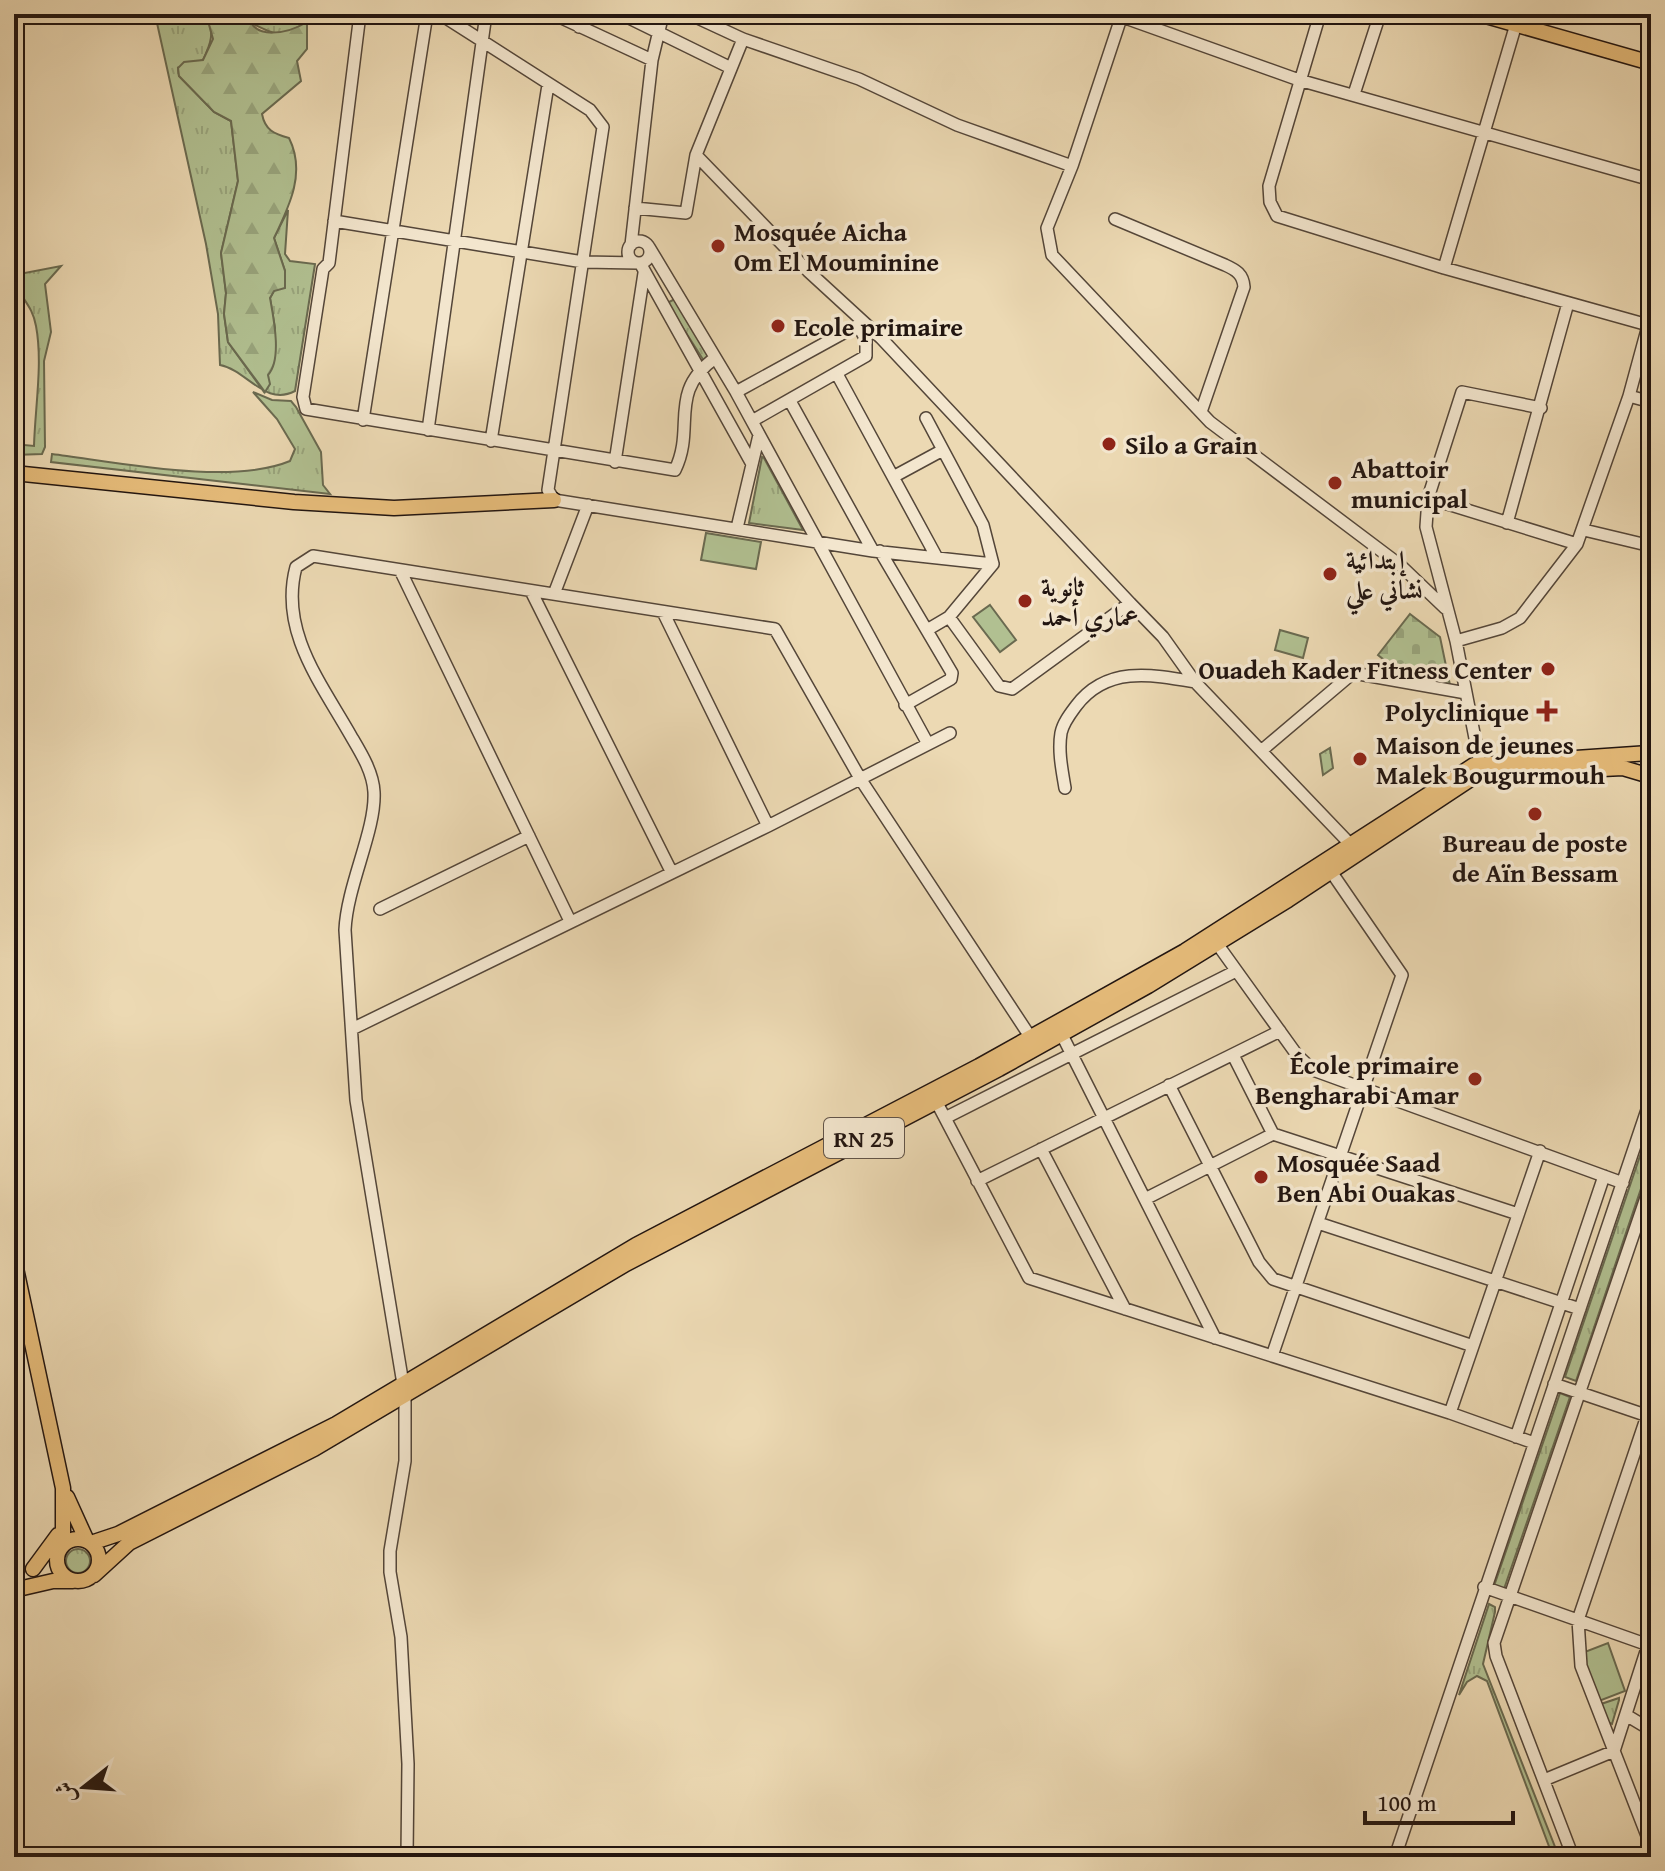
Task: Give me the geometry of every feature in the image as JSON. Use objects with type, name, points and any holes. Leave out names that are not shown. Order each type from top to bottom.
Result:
[{"type":"main road","points":[[1479,14],[1517,19],[1651,63]]},
{"type":"main road","points":[[14,473],[294,502],[394,508],[554,500]]},
{"type":"main road","points":[[1650,753],[1644,765],[1651,777]]},
{"type":"main road","name":"RN 25","points":[[89,1542],[118,1534],[402,1391],[703,1221],[936,1101],[1480,769],[1650,753]]},
{"type":"main road","points":[[1480,769],[1623,768],[1651,777]]},
{"type":"main road","name":"RN 25","points":[[94,1575],[129,1543],[314,1449],[402,1391],[673,1224],[1035,1043],[1062,1035],[1218,945],[1332,873],[1480,769]]},
{"type":"main road","points":[[14,1259],[68,1511],[100,1562],[94,1575],[77,1581],[53,1581],[14,1590]]},
{"type":"main road","points":[[68,1511],[86,1525],[118,1534]]},
{"type":"main road","points":[[68,1511],[60,1571],[77,1581]]},
{"type":"main road","points":[[33,1569],[51,1547],[68,1511]]},
{"type":"main road","points":[[14,1583],[74,1539],[89,1542]]},
{"type":"street","points":[[360,14],[329,263],[323,269],[303,404],[314,412],[675,470],[689,385],[699,370],[715,358]]},
{"type":"street","points":[[363,420],[427,14]]},
{"type":"street","points":[[440,14],[590,110],[603,127],[548,490],[554,500],[876,551],[993,564]]},
{"type":"street","points":[[428,430],[486,14]]},
{"type":"street","points":[[553,14],[652,60]]},
{"type":"street","points":[[579,27],[585,14]]},
{"type":"street","points":[[621,14],[731,68]]},
{"type":"street","points":[[663,14],[652,60],[630,257],[640,266],[752,464]]},
{"type":"street","points":[[689,14],[743,39],[835,70],[957,125],[1072,166]]},
{"type":"street","points":[[1320,14],[1269,186],[1272,210],[1285,221],[1444,268],[1568,303],[1650,320],[1629,396],[1577,544],[1520,618],[1502,628],[1456,641]]},
{"type":"street","points":[[1354,94],[1380,14]]},
{"type":"street","points":[[1445,608],[1400,565],[1201,412],[1052,255],[1047,228],[1072,166],[1119,16],[1299,80],[1651,180]]},
{"type":"street","points":[[1444,268],[1517,19]]},
{"type":"street","points":[[635,208],[686,213],[696,155],[743,39]]},
{"type":"street","points":[[491,441],[548,85]]},
{"type":"street","points":[[696,155],[1163,637],[1195,682],[1352,846]]},
{"type":"street","points":[[1115,219],[1225,265],[1239,272],[1244,280],[1201,412]]},
{"type":"street","points":[[334,221],[583,262],[640,266]]},
{"type":"street","points":[[631,245],[640,241],[649,247],[736,392],[928,744]]},
{"type":"street","points":[[615,462],[640,266],[649,257],[649,247]]},
{"type":"street","points":[[1507,523],[1568,303]]},
{"type":"street","points":[[752,421],[866,356],[861,323]]},
{"type":"street","points":[[736,392],[861,323]]},
{"type":"street","points":[[837,374],[936,556]]},
{"type":"street","points":[[1480,769],[1456,641],[1426,527],[1428,498],[1462,392],[1541,408]]},
{"type":"street","points":[[1629,396],[1651,402]]},
{"type":"street","points":[[790,401],[952,676],[905,705]]},
{"type":"street","points":[[926,418],[983,525],[993,564]]},
{"type":"street","points":[[737,528],[759,435]]},
{"type":"street","points":[[893,477],[941,451]]},
{"type":"street","points":[[1428,498],[1577,544]]},
{"type":"street","points":[[554,594],[588,505]]},
{"type":"street","points":[[1584,530],[1651,546]]},
{"type":"street","points":[[407,1857],[408,1764],[401,1637],[390,1572],[390,1551],[405,1461],[402,1391],[387,1270],[356,1100],[346,904],[374,791],[365,760],[301,648],[294,627],[292,585],[296,567],[313,556],[775,629],[861,780],[1035,1043]]},
{"type":"street","points":[[927,630],[949,617],[993,564]]},
{"type":"street","points":[[401,572],[570,921]]},
{"type":"street","points":[[531,591],[671,871]]},
{"type":"street","points":[[949,617],[999,686],[1012,689],[1130,603]]},
{"type":"street","points":[[663,612],[768,826]]},
{"type":"street","points":[[1261,751],[1353,673],[1466,693]]},
{"type":"street","points":[[1065,788],[1060,750],[1062,729],[1086,692],[1116,677],[1139,674],[1195,682]]},
{"type":"street","points":[[352,1029],[861,780],[950,733]]},
{"type":"street","points":[[380,909],[529,836]]},
{"type":"street","points":[[1272,1356],[1402,975],[1332,873]]},
{"type":"street","points":[[1218,945],[1305,1066],[1623,1183]]},
{"type":"street","points":[[945,1118],[1236,971]]},
{"type":"street","points":[[977,1181],[1280,1031]]},
{"type":"street","points":[[1062,1035],[1147,1198],[1215,1338]]},
{"type":"street","points":[[1233,1055],[1273,1134],[1518,1214]]},
{"type":"street","points":[[1169,1085],[1266,1274],[1296,1289],[1473,1346]]},
{"type":"street","points":[[1395,1857],[1651,1098]]},
{"type":"street","points":[[936,1101],[1029,1278],[1450,1413],[1534,1443]]},
{"type":"street","points":[[1642,1127],[1651,1141]]},
{"type":"street","points":[[1147,1198],[1273,1134]]},
{"type":"street","points":[[1041,1149],[1125,1309]]},
{"type":"street","points":[[1450,1413],[1540,1151]]},
{"type":"street","points":[[1516,1437],[1604,1176]]},
{"type":"street","points":[[1573,1857],[1496,1656],[1494,1643],[1651,1183]]},
{"type":"street","points":[[1318,1223],[1580,1309]]},
{"type":"street","points":[[1554,1384],[1650,1412],[1578,1620],[1581,1666],[1651,1846]]},
{"type":"street","points":[[1484,1587],[1650,1642],[1614,1751],[1544,1780]]},
{"type":"street","points":[[1626,1715],[1651,1730]]},
{"type":"green space","points":[[155,14],[206,14],[209,21],[211,38],[203,60],[178,68],[179,76],[214,112],[231,121],[238,181],[221,253],[226,293],[224,314],[228,342],[262,389],[239,373],[220,365],[218,314],[206,244]]},
{"type":"green space","points":[[206,14],[248,14],[257,29],[273,33],[307,22],[307,49],[297,61],[301,81],[262,114],[271,130],[289,138],[296,163],[294,188],[274,238],[285,271],[285,288],[274,291],[270,298],[276,350],[268,375],[270,384],[265,392],[228,342],[224,314],[226,293],[221,253],[238,181],[231,121],[214,112],[179,76],[178,68],[184,62],[203,60],[213,39]]},
{"type":"green space","points":[[248,14],[308,14],[307,22],[290,31],[277,33],[249,22]]},
{"type":"green space","points":[[288,210],[285,254],[290,261],[315,264],[295,391],[284,395],[264,391],[275,328],[270,298],[285,271],[274,238]]},
{"type":"green space","points":[[61,266],[45,284],[51,332],[44,361],[45,447],[42,454],[14,455],[14,444],[34,446],[39,355],[34,318],[14,275]]},
{"type":"green space","points":[[675,299],[708,355],[704,361],[667,303]]},
{"type":"green space","points":[[253,392],[272,400],[291,401],[296,407],[321,452],[323,485],[330,494],[51,462],[52,454],[172,470],[236,472],[290,461],[295,449],[277,419]]},
{"type":"green space","points":[[764,458],[803,530],[749,523]]},
{"type":"green space","points":[[706,533],[761,542],[756,569],[701,560]]},
{"type":"green space","points":[[990,605],[1016,640],[1000,652],[973,617]]},
{"type":"green space","points":[[1410,614],[1440,637],[1450,685],[1403,675],[1378,655]]},
{"type":"green space","points":[[1280,630],[1308,638],[1303,658],[1275,650]]},
{"type":"green space","points":[[1330,748],[1333,768],[1323,775],[1320,754]]},
{"type":"green space","points":[[1642,1150],[1651,1153],[1651,1159],[1576,1381],[1565,1377]]},
{"type":"green space","points":[[1560,1393],[1570,1397],[1504,1589],[1494,1586]]},
{"type":"green space","points":[[78,1549],[89,1556],[90,1561],[83,1572],[78,1573],[67,1566],[66,1561],[73,1550]]},
{"type":"green space","points":[[1489,1604],[1495,1607],[1495,1612],[1483,1664],[1559,1857],[1553,1857],[1487,1681],[1477,1676],[1467,1682],[1459,1695]]},
{"type":"green space","points":[[1608,1643],[1625,1691],[1599,1701],[1582,1653]]},
{"type":"green space","points":[[1619,1698],[1612,1724],[1607,1722],[1601,1704]]},
{"type":"place","name":"Mosquée Aicha Om El Mouminine","points":[[718,246]]},
{"type":"place","name":"Ecole primaire","points":[[778,326]]},
{"type":"place","name":"Silo a Grain","points":[[1109,444]]},
{"type":"place","name":"Abattoir municipal","points":[[1335,483]]},
{"type":"place","name":"إبتدائية نشاني علي","points":[[1330,574]]},
{"type":"place","name":"ثانوية عماري أحمد","points":[[1025,601]]},
{"type":"place","name":"Ouadeh Kader Fitness Center","points":[[1548,669]]},
{"type":"place","name":"Polyclinique","points":[[1547,711]]},
{"type":"place","name":"Maison de jeunes Malek Bougurmouh","points":[[1360,759]]},
{"type":"place","name":"Bureau de poste de Aïn Bessam","points":[[1535,814]]},
{"type":"place","name":"École primaire Bengharabi Amar","points":[[1475,1079]]},
{"type":"place","name":"Mosquée Saad Ben Abi Ouakas","points":[[1261,1177]]}]
